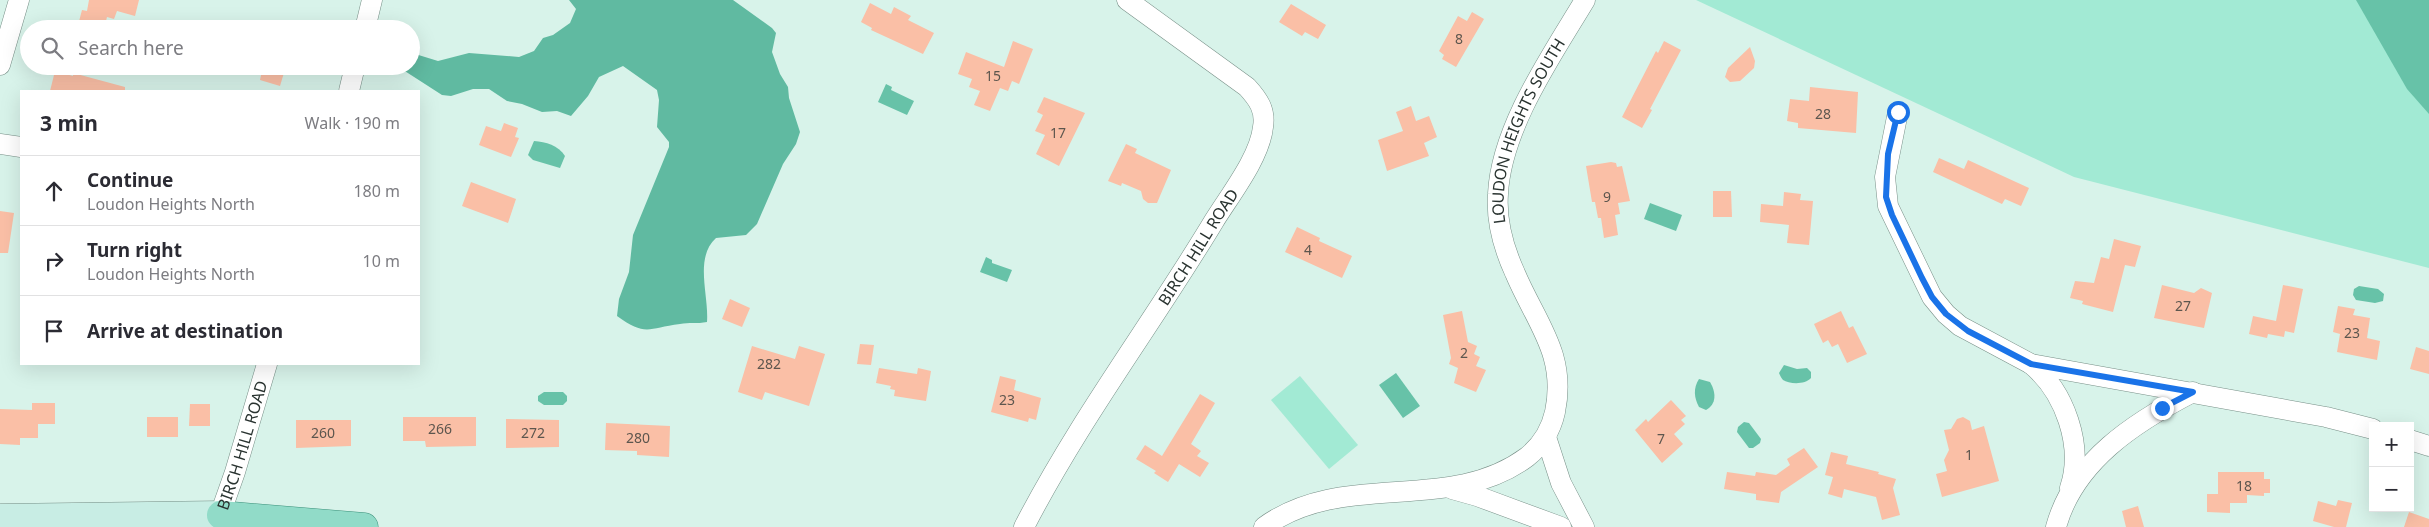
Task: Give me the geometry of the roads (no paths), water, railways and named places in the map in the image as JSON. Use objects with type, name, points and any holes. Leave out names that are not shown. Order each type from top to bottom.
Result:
[{"type":"main road","points":[[0,518],[218,521],[364,527]]},
{"type":"street","points":[[0,65],[19,0]]},
{"type":"street","points":[[367,20],[372,0]]},
{"type":"street","name":"BIRCH HILL ROAD","points":[[1024,527],[1061,460],[1196,251],[1249,164],[1260,143],[1264,127],[1261,106],[1247,87],[1127,0]]},
{"type":"street","name":"LOUDON HEIGHTS SOUTH","points":[[1264,527],[1289,511],[1321,500],[1471,484],[1501,472],[1527,456],[1546,437],[1554,415],[1559,374],[1553,352],[1514,272],[1501,232],[1498,206],[1499,180],[1509,142],[1534,87],[1585,0]]},
{"type":"street","points":[[349,90],[353,75]]},
{"type":"street","points":[[1898,112],[1888,154],[1886,197],[1895,222],[1926,286],[1939,306],[1960,326],[2031,364],[2045,378],[2056,394],[2071,431],[2075,451],[2074,470],[2056,527]]},
{"type":"street","points":[[0,144],[20,147]]},
{"type":"street","points":[[2031,364],[2326,417],[2369,428]]},
{"type":"street","name":"BIRCH HILL ROAD","points":[[218,521],[267,365]]},
{"type":"street","points":[[2049,527],[2085,471],[2113,442],[2162,408],[2193,392]]},
{"type":"street","points":[[1546,437],[1561,484],[1584,527]]},
{"type":"street","points":[[2414,441],[2429,446]]},
{"type":"street","name":"LOUDON HEIGHTS SOUTH","points":[[1447,488],[1477,496],[1561,527]]}]
